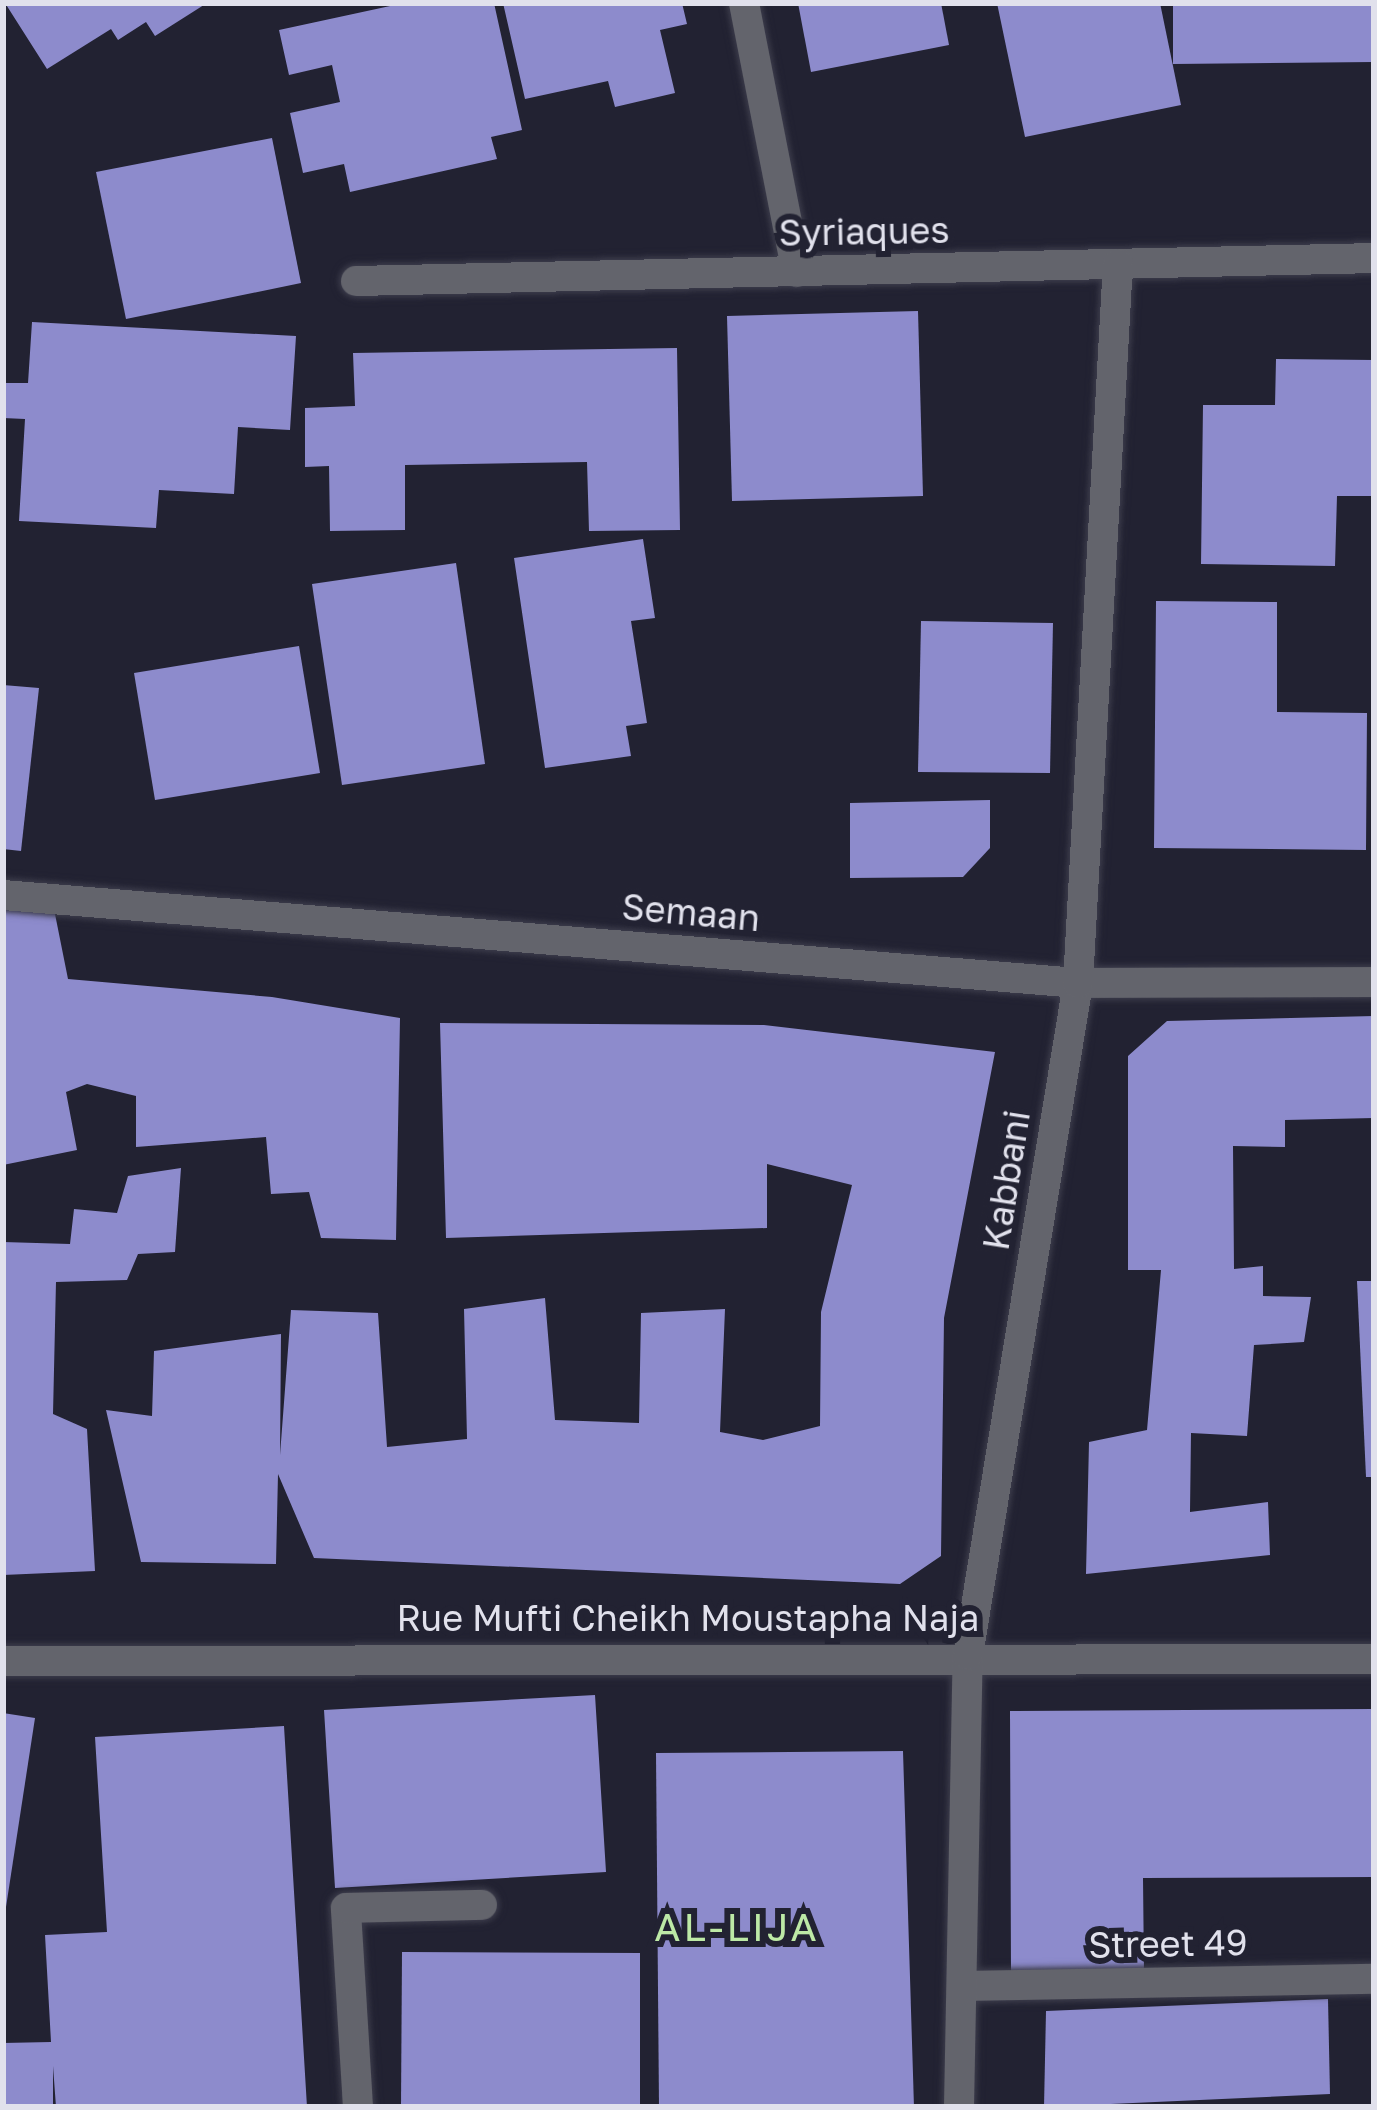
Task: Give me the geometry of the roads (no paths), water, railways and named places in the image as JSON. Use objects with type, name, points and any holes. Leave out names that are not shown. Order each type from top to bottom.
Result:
[{"type":"street","points":[[744,3],[797,272]]},
{"type":"street","name":"Syriaques","points":[[356,281],[1374,258]]},
{"type":"street","name":"Kabbani","points":[[959,2107],[968,1655],[1078,983],[1118,264]]},
{"type":"street","name":"Semaan","points":[[3,895],[1078,983],[1374,982]]},
{"type":"street","name":"Rue Mufti Cheikh Moustapha Naja","points":[[3,1661],[968,1655],[1374,1659]]},
{"type":"street","points":[[358,2107],[346,1908],[482,1905]]},
{"type":"street","name":"Street 49","points":[[963,1986],[1374,1979]]},
{"type":"district","name":"AL-LIJA","points":[[737,1927]]}]
